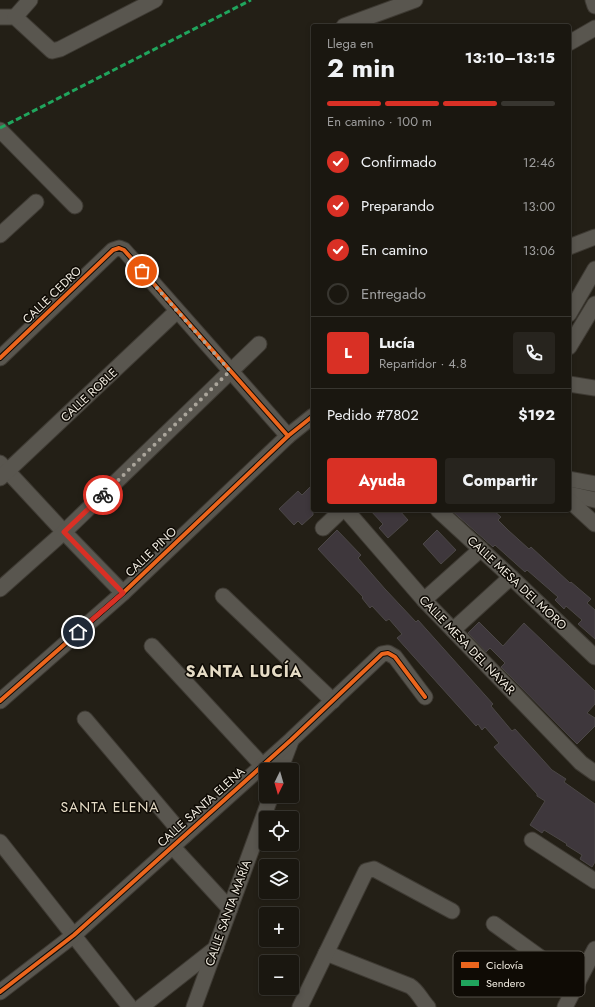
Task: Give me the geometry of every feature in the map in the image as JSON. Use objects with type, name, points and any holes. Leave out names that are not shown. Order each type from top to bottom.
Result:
[{"type":"street","points":[[15,17],[30,0]]},
{"type":"street","points":[[0,17],[15,17],[52,51],[60,49],[155,0]]},
{"type":"street","points":[[349,24],[415,0]]},
{"type":"street","points":[[593,0],[595,6]]},
{"type":"street","points":[[571,42],[595,28]]},
{"type":"street","points":[[0,130],[75,206]]},
{"type":"street","points":[[0,234],[36,202]]},
{"type":"street","points":[[571,246],[595,237]]},
{"type":"street","name":"CALLE CEDRO","points":[[0,358],[113,250],[119,248],[124,250],[177,311]]},
{"type":"street","points":[[571,311],[594,273]]},
{"type":"street","points":[[571,344],[595,304]]},
{"type":"street","points":[[177,311],[288,436]]},
{"type":"street","name":"CALLE ROBLE","points":[[3,470],[177,311]]},
{"type":"street","points":[[0,589],[64,532],[230,371],[260,344]]},
{"type":"street","points":[[571,384],[595,388]]},
{"type":"street","name":"CALLE PINO","points":[[0,700],[123,593],[288,436],[311,418]]},
{"type":"street","points":[[3,470],[123,593]]},
{"type":"street","points":[[571,479],[595,484]]},
{"type":"street","points":[[571,494],[595,500]]},
{"type":"street","points":[[571,502],[595,524]]},
{"type":"street","points":[[322,528],[340,512]]},
{"type":"street","name":"CALLE MESA DEL NAYAR","points":[[348,512],[424,600],[581,763],[595,773]]},
{"type":"street","name":"CALLE MESA DEL MORO","points":[[440,512],[595,657]]},
{"type":"street","points":[[424,600],[481,549]]},
{"type":"street","points":[[453,630],[511,577]]},
{"type":"street","points":[[223,596],[333,701]]},
{"type":"street","name":"CALLE SANTA ELENA","points":[[152,646],[260,763]]},
{"type":"street","name":"CALLE SANTA ELENA","points":[[264,763],[291,740],[382,654],[388,654],[395,657],[425,697]]},
{"type":"street","points":[[85,719],[184,836]]},
{"type":"street","points":[[283,763],[291,740]]},
{"type":"street","name":"CALLE SANTA ELENA","points":[[0,992],[74,935],[259,768]]},
{"type":"street","name":"CALLE SANTA MARÍA","points":[[194,1007],[268,803]]},
{"type":"street","points":[[532,840],[595,881]]},
{"type":"street","points":[[0,842],[130,1007]]},
{"type":"street","points":[[172,846],[230,909]]},
{"type":"street","points":[[300,1007],[364,874],[369,870],[378,871],[452,911]]},
{"type":"street","points":[[494,924],[531,951]]},
{"type":"street","points":[[142,1007],[216,947]]},
{"type":"street","points":[[585,968],[595,949]]},
{"type":"street","points":[[326,953],[416,989],[428,1007]]},
{"type":"street","points":[[565,1007],[570,997]]},
{"type":"building","points":[[311,486],[311,512],[313,512],[313,515],[302,525],[298,521],[294,525],[279,509],[298,491],[302,495]]},
{"type":"building","points":[[372,512],[401,512],[408,520],[388,538],[379,528],[383,524]]},
{"type":"building","points":[[453,512],[495,512],[501,517],[498,520],[508,530],[529,549],[531,547],[570,583],[571,582],[591,599],[587,603],[595,610],[595,639],[578,624],[582,620],[566,606],[564,609],[555,600],[558,597],[527,570],[525,572],[495,545],[493,547]]},
{"type":"building","points":[[337,530],[361,555],[358,558],[385,589],[416,622],[418,620],[493,704],[491,706],[512,731],[515,729],[552,770],[566,779],[564,782],[595,804],[595,862],[592,867],[580,859],[582,855],[566,845],[567,844],[544,830],[542,833],[530,825],[545,801],[537,796],[537,794],[494,747],[499,743],[485,727],[482,730],[478,724],[476,726],[397,638],[402,634],[389,619],[386,621],[372,606],[370,608],[362,598],[363,597],[318,549]]},
{"type":"building","points":[[437,530],[456,550],[441,564],[423,544]]},
{"type":"building","points":[[479,622],[503,646],[524,623],[595,691],[595,704],[587,713],[595,718],[595,726],[577,744],[501,667],[505,663],[490,648],[486,652],[468,633]]},
{"type":"marked path","points":[[0,128],[251,0]]},
{"type":"cycle path","points":[[0,358],[113,250],[119,248],[124,250],[288,436]]},
{"type":"cycle path","points":[[0,701],[123,593],[288,436],[311,418]]},
{"type":"cycle path","points":[[0,992],[74,935],[291,740],[382,654],[388,653],[395,657],[425,697]]},
{"type":"way so far","points":[[103,495],[230,371],[142,271]]},
{"type":"district","name":"SANTA LUCÍA","points":[[244,671]]},
{"type":"district","name":"SANTA ELENA","points":[[110,807]]},
{"type":"route","points":[[78,632],[123,593],[64,532],[103,495]]}]
